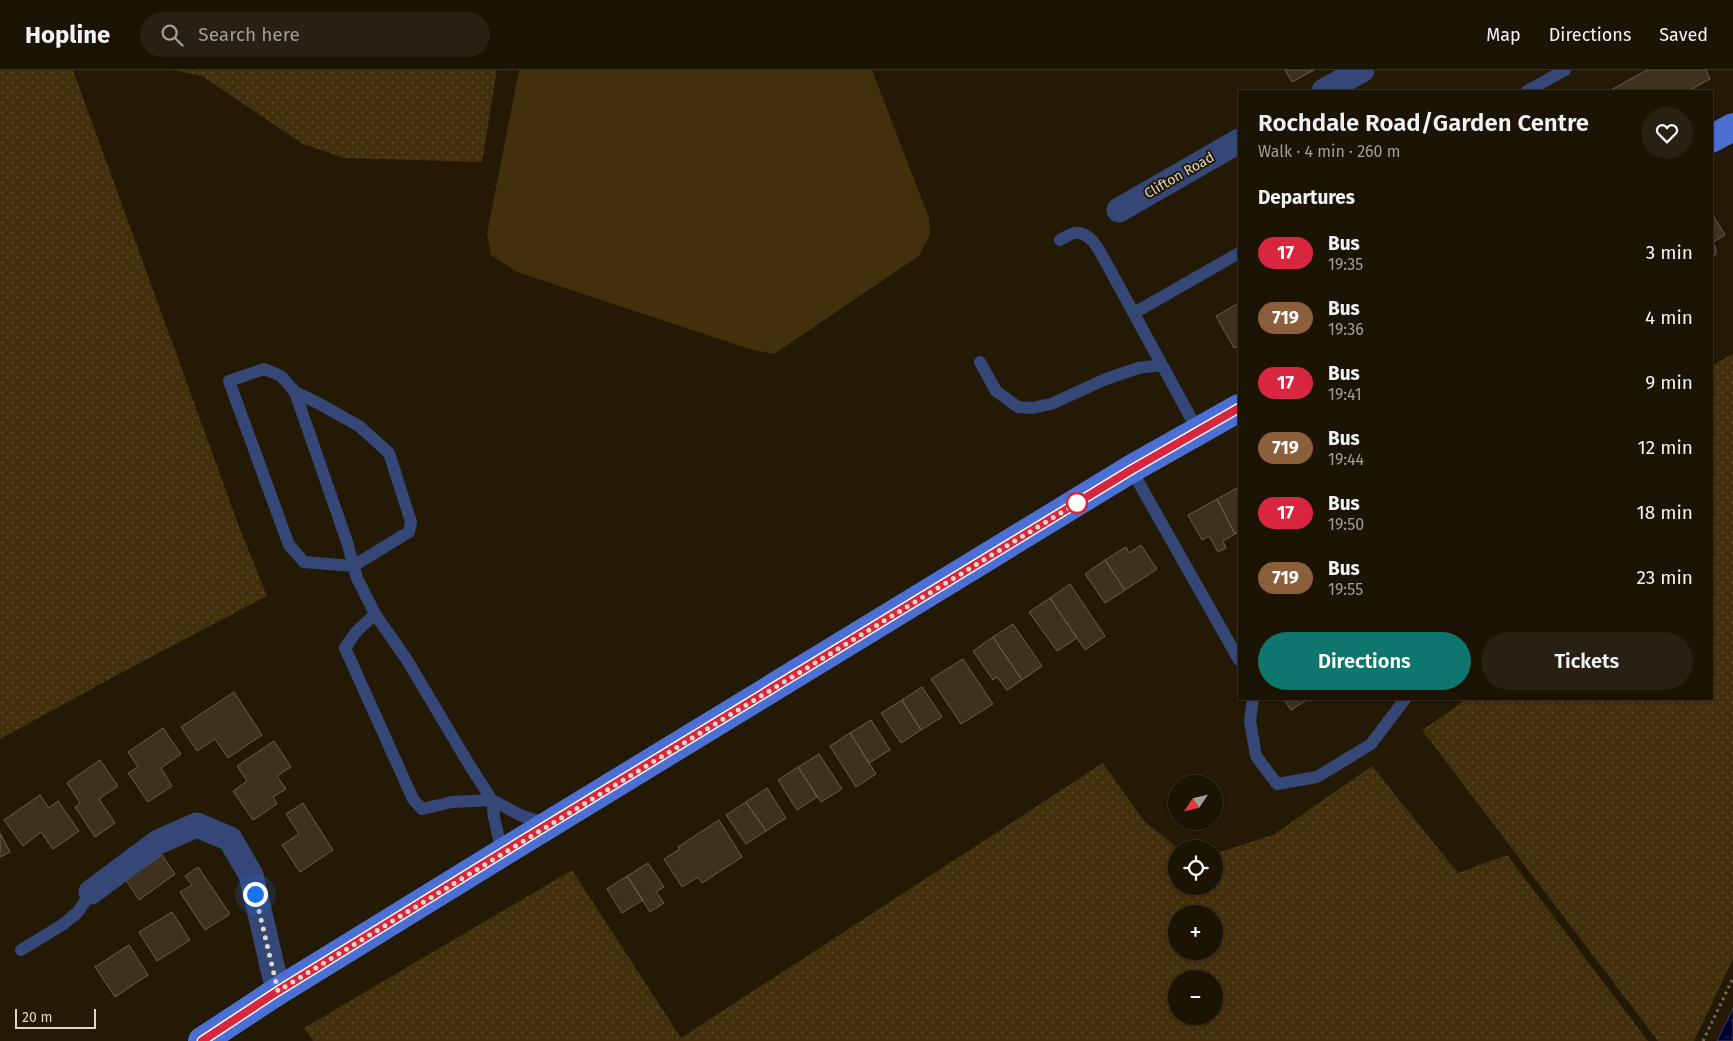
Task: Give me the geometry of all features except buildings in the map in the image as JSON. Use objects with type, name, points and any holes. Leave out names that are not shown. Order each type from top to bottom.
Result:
[{"type":"main road","points":[[1713,138],[1733,127]]},
{"type":"main road","points":[[202,1041],[278,991],[549,824],[1131,470],[1238,409]]},
{"type":"street","points":[[1326,90],[1357,76]]},
{"type":"street","name":"Clifton Road","points":[[1119,210],[1238,142]]},
{"type":"street","points":[[90,892],[158,842],[197,826],[230,839],[251,875],[278,991]]},
{"type":"lane","points":[[1529,90],[1565,70]]},
{"type":"lane","points":[[1060,240],[1075,233],[1089,238],[1109,268],[1198,430]]},
{"type":"lane","points":[[1134,313],[1238,255]]},
{"type":"lane","points":[[980,362],[996,391],[1018,407],[1032,408],[1051,404],[1106,379],[1138,368],[1162,365]]},
{"type":"lane","points":[[264,369],[281,376],[296,392],[318,402],[359,426],[389,453],[411,522],[409,532],[353,566],[304,562],[289,545],[229,381],[264,369]]},
{"type":"lane","points":[[296,392],[347,542],[357,578],[375,614],[407,660],[492,800],[502,853]]},
{"type":"lane","points":[[1131,470],[1238,658]]},
{"type":"lane","points":[[375,614],[356,632],[345,648],[414,799],[422,808],[452,802],[492,800],[520,815],[549,824]]},
{"type":"lane","points":[[1253,700],[1250,721],[1256,756],[1278,784],[1317,777],[1371,744],[1404,700]]},
{"type":"lane","points":[[21,950],[62,926],[78,912],[90,892]]},
{"type":"path","points":[[1703,1041],[1733,978]]},
{"type":"shaded area","points":[[0,70],[73,70],[240,529],[267,596],[0,739]]},
{"type":"shaded area","points":[[174,70],[497,70],[482,162],[344,158],[303,144],[202,76]]},
{"type":"shaded area","points":[[519,70],[872,70],[929,218],[930,234],[919,256],[774,354],[749,349],[517,272],[491,255],[487,234]]},
{"type":"shaded area","points":[[1733,354],[1733,959],[1694,1041],[1658,1041],[1422,730],[1466,700],[1713,700],[1713,365]]},
{"type":"shaded area","points":[[1103,763],[1144,821],[1168,840],[1168,895],[1223,895],[1223,851],[1273,835],[1372,766],[1458,873],[1507,855],[1648,1041],[313,1041],[304,1028],[572,870],[681,1038]]},
{"type":"water","points":[[1733,1008],[1733,1041],[1717,1041]]},
{"type":"bus line","name":"17","points":[[202,1041],[278,991],[518,843],[1131,470],[1238,409]]},
{"type":"route","points":[[255,894],[278,991],[1082,500],[1077,503]]}]
